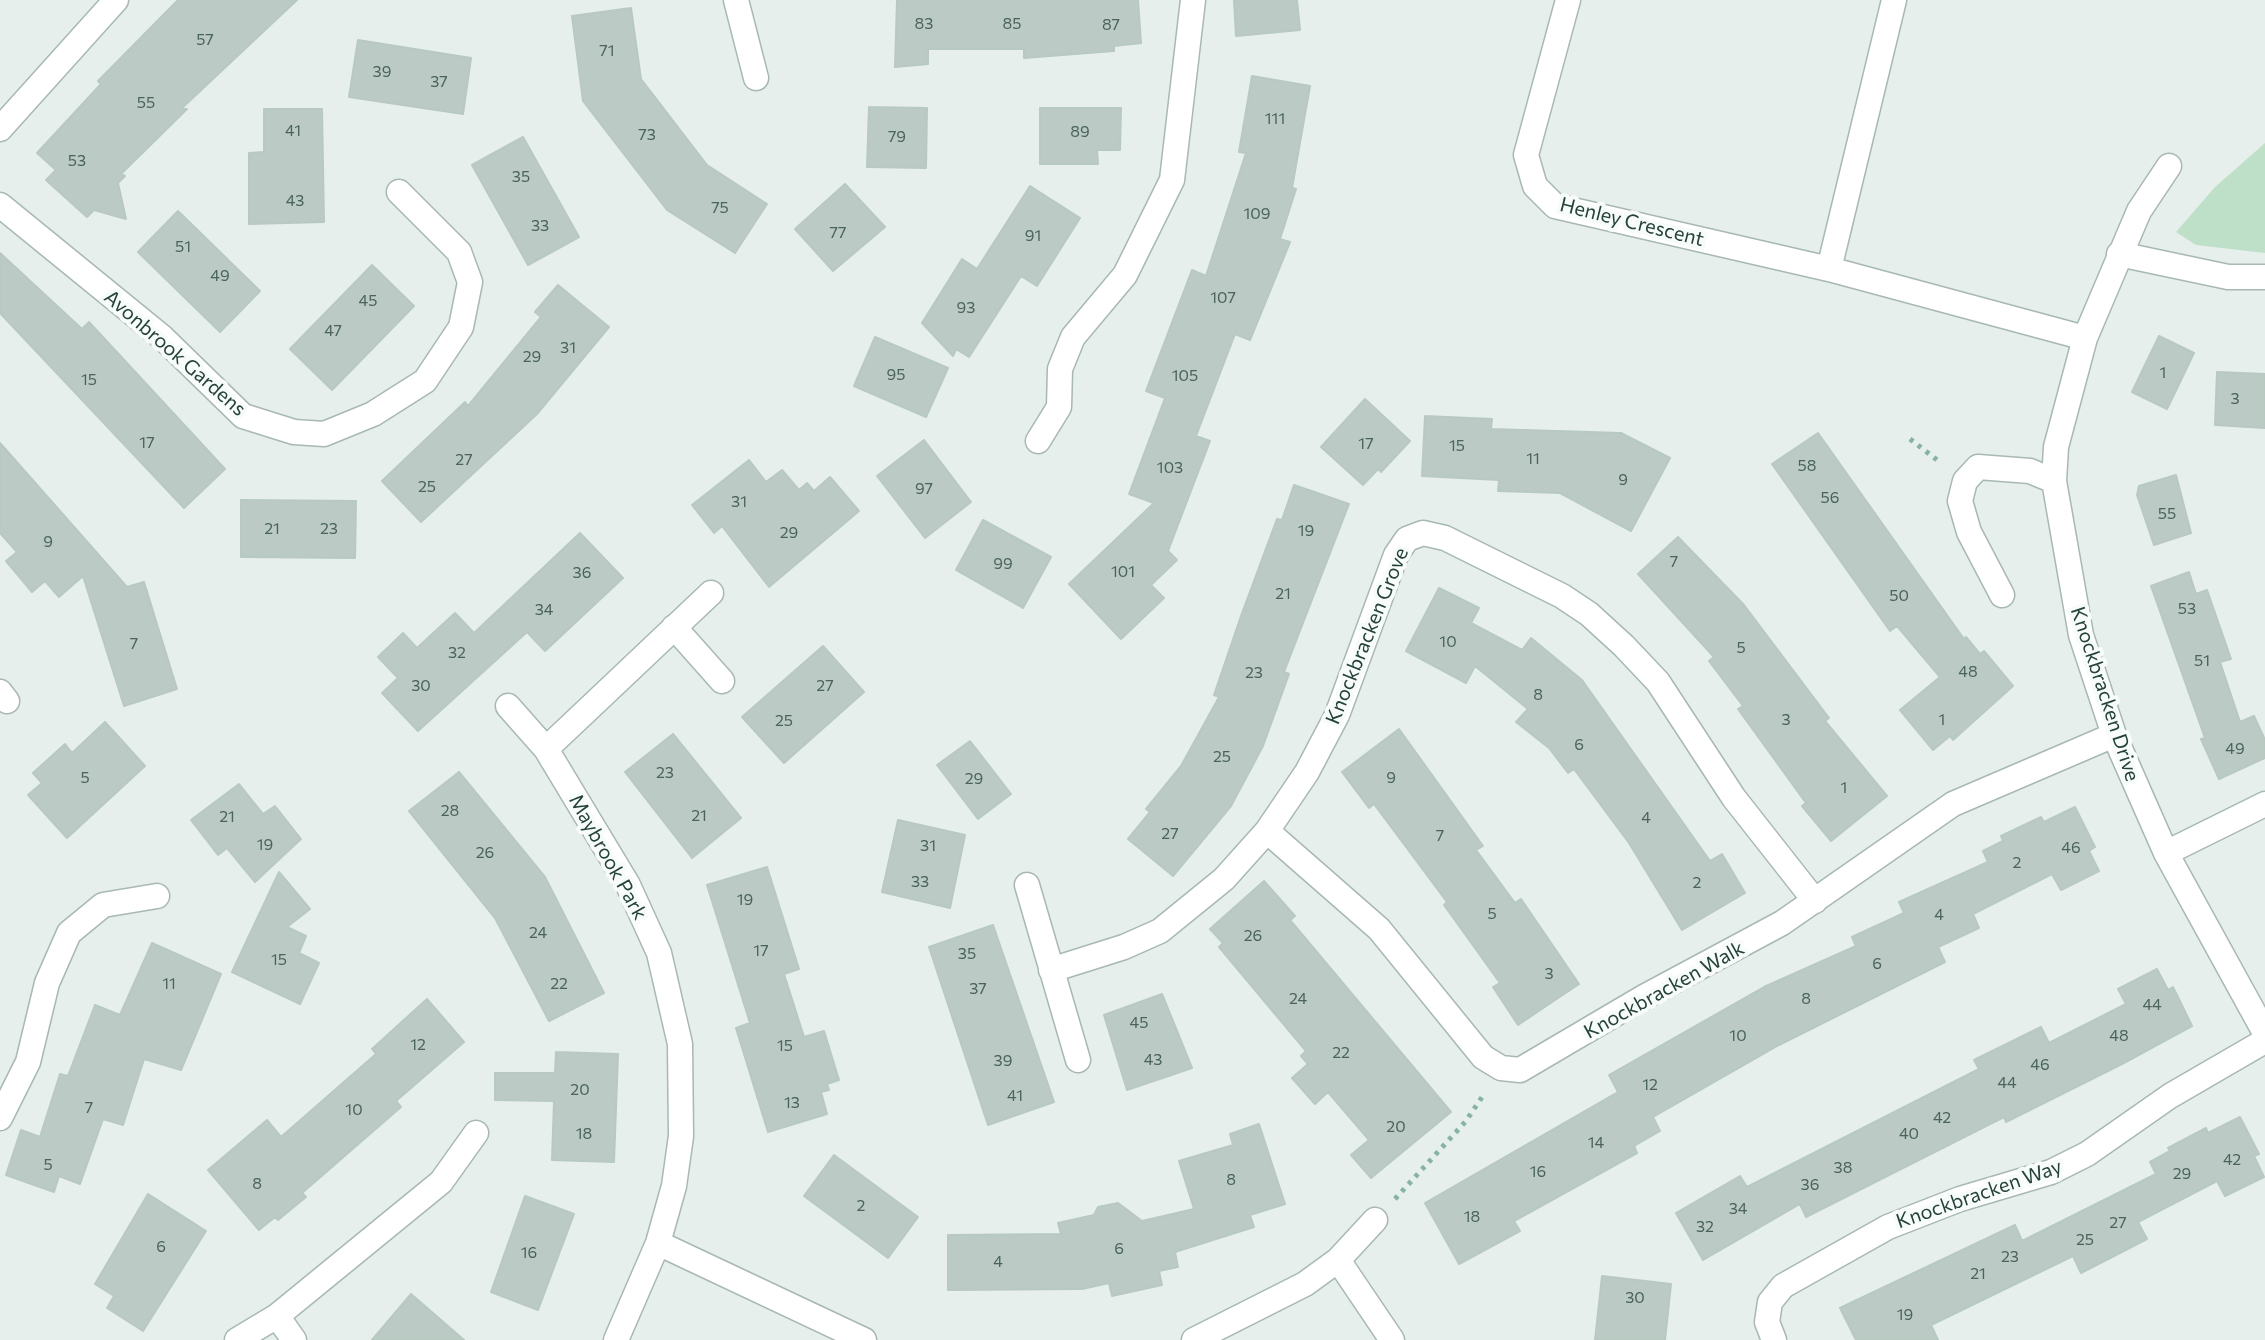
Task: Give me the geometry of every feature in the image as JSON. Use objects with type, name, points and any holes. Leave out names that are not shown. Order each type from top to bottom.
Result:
[{"type":"street","points":[[736,0],[756,78]]},
{"type":"street","points":[[1038,441],[1059,407],[1060,369],[1073,337],[1125,275],[1172,180],[1193,0]]},
{"type":"street","name":"Henley Crescent","points":[[1568,0],[1526,155],[1535,186],[1555,206],[1829,269],[2085,338]]},
{"type":"street","points":[[1829,269],[1894,0]]},
{"type":"street","points":[[0,129],[99,5]]},
{"type":"street","name":"Knockbracken Drive","points":[[2169,166],[2139,211],[2085,338],[2059,434],[2054,481],[2081,635],[2114,735],[2166,853],[2265,1033]]},
{"type":"street","name":"Avonbrook Gardens","points":[[0,205],[162,337],[243,416],[294,432],[324,434],[373,414],[425,381],[461,327],[470,282],[459,252],[399,192]]},
{"type":"street","points":[[2119,254],[2228,277],[2265,277]]},
{"type":"street","points":[[2002,595],[1969,532],[1960,501],[1965,481],[1978,467],[2030,471],[2054,481]]},
{"type":"street","name":"Knockbracken Grove","points":[[1051,970],[1124,947],[1160,931],[1224,879],[1267,831],[1307,772],[1337,715],[1396,555],[1407,539],[1423,533],[1445,538],[1562,596],[1589,614],[1624,646],[1658,682],[1734,798],[1815,901]]},
{"type":"street","points":[[546,749],[711,593]]},
{"type":"street","points":[[674,627],[722,681]]},
{"type":"street","name":"Maybrook Park","points":[[508,706],[546,749],[628,885],[659,953],[680,1044],[681,1136],[674,1186],[658,1243],[616,1340]]},
{"type":"street","name":"Knockbracken Walk","points":[[1267,831],[1379,929],[1483,1057],[1501,1068],[1520,1070],[1544,1059],[1644,997],[1747,944],[1815,901],[1953,804],[2114,735]]},
{"type":"street","points":[[2166,853],[2265,804]]},
{"type":"street","points":[[1027,885],[1078,1060]]},
{"type":"street","points":[[0,1118],[28,1062],[47,983],[69,933],[103,905],[157,896]]},
{"type":"street","name":"Knockbracken Way","points":[[1774,1340],[1767,1322],[1768,1312],[1770,1302],[1783,1286],[1888,1227],[1960,1199],[2051,1172],[2087,1154],[2170,1096],[2265,1041]]},
{"type":"street","points":[[237,1340],[277,1316],[441,1182],[476,1133]]},
{"type":"street","points":[[1194,1340],[1305,1284],[1338,1260],[1375,1220]]},
{"type":"street","points":[[658,1243],[864,1340]]},
{"type":"street","points":[[1338,1260],[1362,1291],[1392,1340]]},
{"type":"street","points":[[277,1316],[294,1340]]},
{"type":"path","points":[[1910,439],[1965,481]]},
{"type":"path","points":[[1375,1220],[1466,1121],[1487,1090]]},
{"type":"green space","points":[[2265,143],[2265,253],[2196,245],[2176,232],[2215,187]]},
{"type":"building","points":[[178,0],[297,0],[181,109],[187,109],[121,174],[125,176],[118,183],[126,219],[94,210],[87,217],[46,180],[56,170],[37,153],[101,84],[98,81]]},
{"type":"building","points":[[897,0],[1138,0],[1141,43],[1114,46],[1114,51],[1024,58],[1024,49],[928,49],[928,64],[895,67]]},
{"type":"building","points":[[1234,0],[1297,0],[1300,30],[1236,36]]},
{"type":"building","points":[[631,8],[641,79],[707,165],[767,204],[735,253],[667,210],[583,101],[572,16]]},
{"type":"building","points":[[358,40],[471,58],[463,114],[349,97]]},
{"type":"building","points":[[1252,76],[1310,86],[1292,188],[1296,189],[1280,239],[1290,242],[1250,340],[1235,334],[1196,436],[1210,441],[1168,551],[1177,560],[1151,585],[1164,598],[1121,639],[1069,584],[1154,503],[1129,494],[1165,398],[1146,391],[1192,270],[1206,276],[1246,153],[1239,152]]},
{"type":"building","points":[[869,107],[927,108],[926,168],[867,167]]},
{"type":"building","points":[[1040,108],[1121,108],[1120,150],[1097,150],[1098,164],[1040,164]]},
{"type":"building","points":[[264,109],[322,109],[324,222],[249,224],[249,153],[264,152]]},
{"type":"building","points":[[523,137],[579,237],[528,265],[472,165]]},
{"type":"building","points":[[845,184],[885,227],[833,271],[795,229]]},
{"type":"building","points":[[1030,186],[1080,218],[1037,286],[1021,276],[969,357],[956,349],[953,356],[922,323],[962,259],[977,269]]},
{"type":"building","points":[[178,211],[260,291],[220,332],[138,252]]},
{"type":"building","points":[[0,253],[82,329],[89,322],[225,469],[184,508],[0,313]]},
{"type":"building","points":[[372,265],[414,306],[332,390],[290,349]]},
{"type":"building","points":[[558,285],[609,327],[537,414],[421,522],[382,481],[465,402],[468,406],[541,317],[535,312]]},
{"type":"building","points":[[2159,336],[2194,353],[2167,409],[2132,392]]},
{"type":"building","points":[[875,337],[948,368],[926,417],[854,386]]},
{"type":"building","points":[[2217,372],[2265,374],[2265,428],[2215,425]]},
{"type":"building","points":[[1365,399],[1410,441],[1381,472],[1378,469],[1363,485],[1321,447]]},
{"type":"building","points":[[1425,416],[1492,419],[1491,429],[1621,433],[1670,458],[1631,531],[1560,493],[1498,491],[1499,480],[1422,476]]},
{"type":"building","points":[[1818,433],[1964,639],[1966,637],[1980,654],[1984,651],[2013,686],[1953,740],[1950,736],[1933,750],[1900,710],[1940,677],[1897,626],[1890,631],[1772,464]]},
{"type":"building","points":[[924,440],[971,502],[925,538],[877,476]]},
{"type":"building","points":[[0,443],[127,587],[144,582],[177,689],[124,706],[83,576],[59,597],[45,581],[32,592],[6,561],[17,552],[0,533]]},
{"type":"building","points":[[749,460],[766,482],[782,470],[799,490],[807,483],[814,491],[830,477],[859,511],[769,587],[722,526],[714,533],[692,505]]},
{"type":"building","points":[[2176,475],[2191,533],[2154,545],[2137,495],[2139,486]]},
{"type":"building","points":[[1294,485],[1349,504],[1284,672],[1289,674],[1263,746],[1231,806],[1173,876],[1128,839],[1150,812],[1146,809],[1181,766],[1219,697],[1214,695],[1241,616],[1277,519],[1282,520]]},
{"type":"building","points":[[241,500],[356,501],[355,558],[241,557]]},
{"type":"building","points":[[983,520],[1051,557],[1023,608],[956,570]]},
{"type":"building","points":[[580,533],[623,578],[545,651],[527,632],[418,731],[382,693],[398,678],[378,657],[403,633],[417,648],[455,613],[474,633]]},
{"type":"building","points":[[1678,537],[1744,605],[1829,718],[1825,721],[1887,796],[1831,841],[1802,806],[1806,803],[1738,709],[1743,706],[1709,661],[1714,657],[1638,574]]},
{"type":"building","points":[[2189,572],[2196,594],[2207,590],[2231,659],[2220,662],[2240,722],[2254,716],[2265,740],[2265,758],[2219,779],[2201,739],[2205,738],[2151,586]]},
{"type":"building","points":[[1439,588],[1479,608],[1471,623],[1522,650],[1531,638],[1582,680],[1710,861],[1722,854],[1745,893],[1682,930],[1629,843],[1574,769],[1568,773],[1549,748],[1516,722],[1528,709],[1475,666],[1466,683],[1406,651]]},
{"type":"building","points":[[823,646],[864,692],[784,763],[742,717]]},
{"type":"building","points":[[105,722],[145,766],[67,838],[28,795],[42,783],[33,773],[65,744],[72,753]]},
{"type":"building","points":[[1399,729],[1483,846],[1476,850],[1515,903],[1521,899],[1579,984],[1518,1025],[1493,987],[1500,983],[1444,905],[1447,902],[1374,804],[1369,808],[1342,772]]},
{"type":"building","points":[[673,734],[741,818],[692,858],[625,772]]},
{"type":"building","points":[[970,741],[1011,794],[978,819],[937,765]]},
{"type":"building","points":[[459,772],[545,877],[604,993],[549,1021],[495,918],[409,811]]},
{"type":"building","points":[[239,784],[263,814],[275,806],[301,839],[255,882],[227,848],[218,855],[191,820]]},
{"type":"building","points":[[2075,807],[2095,847],[2089,851],[2099,871],[2061,890],[2052,874],[1973,914],[1979,928],[1938,947],[1945,962],[1779,1045],[1653,1117],[1660,1131],[1634,1146],[1637,1153],[1514,1221],[1520,1231],[1459,1264],[1425,1203],[1618,1092],[1609,1075],[1764,987],[1856,946],[1852,937],[1904,913],[1899,902],[1988,862],[1983,851],[2003,841],[2001,836],[2041,817],[2044,822]]},
{"type":"building","points":[[898,820],[965,835],[950,908],[882,892]]},
{"type":"building","points":[[767,867],[799,969],[784,974],[804,1037],[824,1031],[839,1080],[827,1084],[829,1090],[821,1092],[827,1114],[768,1132],[736,1028],[750,1023],[707,885]]},
{"type":"building","points":[[279,872],[310,909],[287,927],[306,936],[299,953],[319,963],[300,1004],[232,972]]},
{"type":"building","points":[[1264,881],[1295,916],[1290,920],[1451,1112],[1371,1178],[1351,1155],[1369,1140],[1328,1092],[1315,1104],[1292,1078],[1308,1064],[1301,1056],[1306,1051],[1219,947],[1223,943],[1210,929]]},
{"type":"building","points":[[993,925],[1054,1102],[988,1125],[929,947]]},
{"type":"building","points":[[152,943],[221,974],[181,1070],[144,1059],[123,1125],[103,1119],[80,1184],[59,1176],[54,1192],[6,1175],[21,1130],[40,1137],[60,1074],[68,1076],[95,1005],[120,1015]]},
{"type":"building","points":[[2157,969],[2168,990],[2173,987],[2192,1026],[2122,1064],[2006,1122],[2004,1117],[1806,1217],[1800,1204],[1703,1260],[1676,1213],[1740,1176],[1747,1187],[1979,1069],[1974,1060],[2041,1027],[2049,1043],[2126,1004],[2118,989]]},
{"type":"building","points":[[1162,994],[1192,1068],[1127,1090],[1104,1015]]},
{"type":"building","points":[[427,999],[464,1042],[396,1101],[401,1107],[302,1193],[306,1197],[278,1220],[275,1217],[259,1230],[208,1170],[267,1120],[281,1137],[376,1054],[372,1049]]},
{"type":"building","points":[[556,1052],[618,1054],[614,1162],[552,1160],[554,1101],[495,1100],[495,1073],[555,1073]]},
{"type":"building","points":[[2240,1117],[2259,1154],[2254,1156],[2264,1177],[2225,1196],[2217,1181],[2138,1222],[2147,1239],[2081,1273],[2073,1256],[1931,1325],[1938,1340],[1856,1340],[1840,1308],[2015,1225],[2022,1241],[2156,1174],[2150,1162],[2170,1151],[2168,1148],[2206,1128],[2208,1133]]},
{"type":"building","points":[[1259,1124],[1285,1204],[1250,1215],[1254,1227],[1175,1252],[1178,1267],[1159,1271],[1162,1285],[1112,1296],[1109,1283],[1082,1289],[948,1290],[948,1235],[1061,1234],[1058,1223],[1094,1215],[1098,1207],[1118,1203],[1142,1221],[1194,1209],[1179,1161],[1233,1145],[1230,1134]]},
{"type":"building","points":[[834,1155],[918,1217],[888,1258],[804,1196]]},
{"type":"building","points":[[148,1194],[206,1231],[143,1331],[107,1308],[114,1296],[95,1284]]},
{"type":"building","points":[[525,1196],[574,1214],[538,1310],[491,1292]]},
{"type":"building","points":[[1602,1276],[1671,1284],[1665,1340],[1595,1340]]},
{"type":"building","points":[[411,1294],[464,1340],[372,1340]]}]
